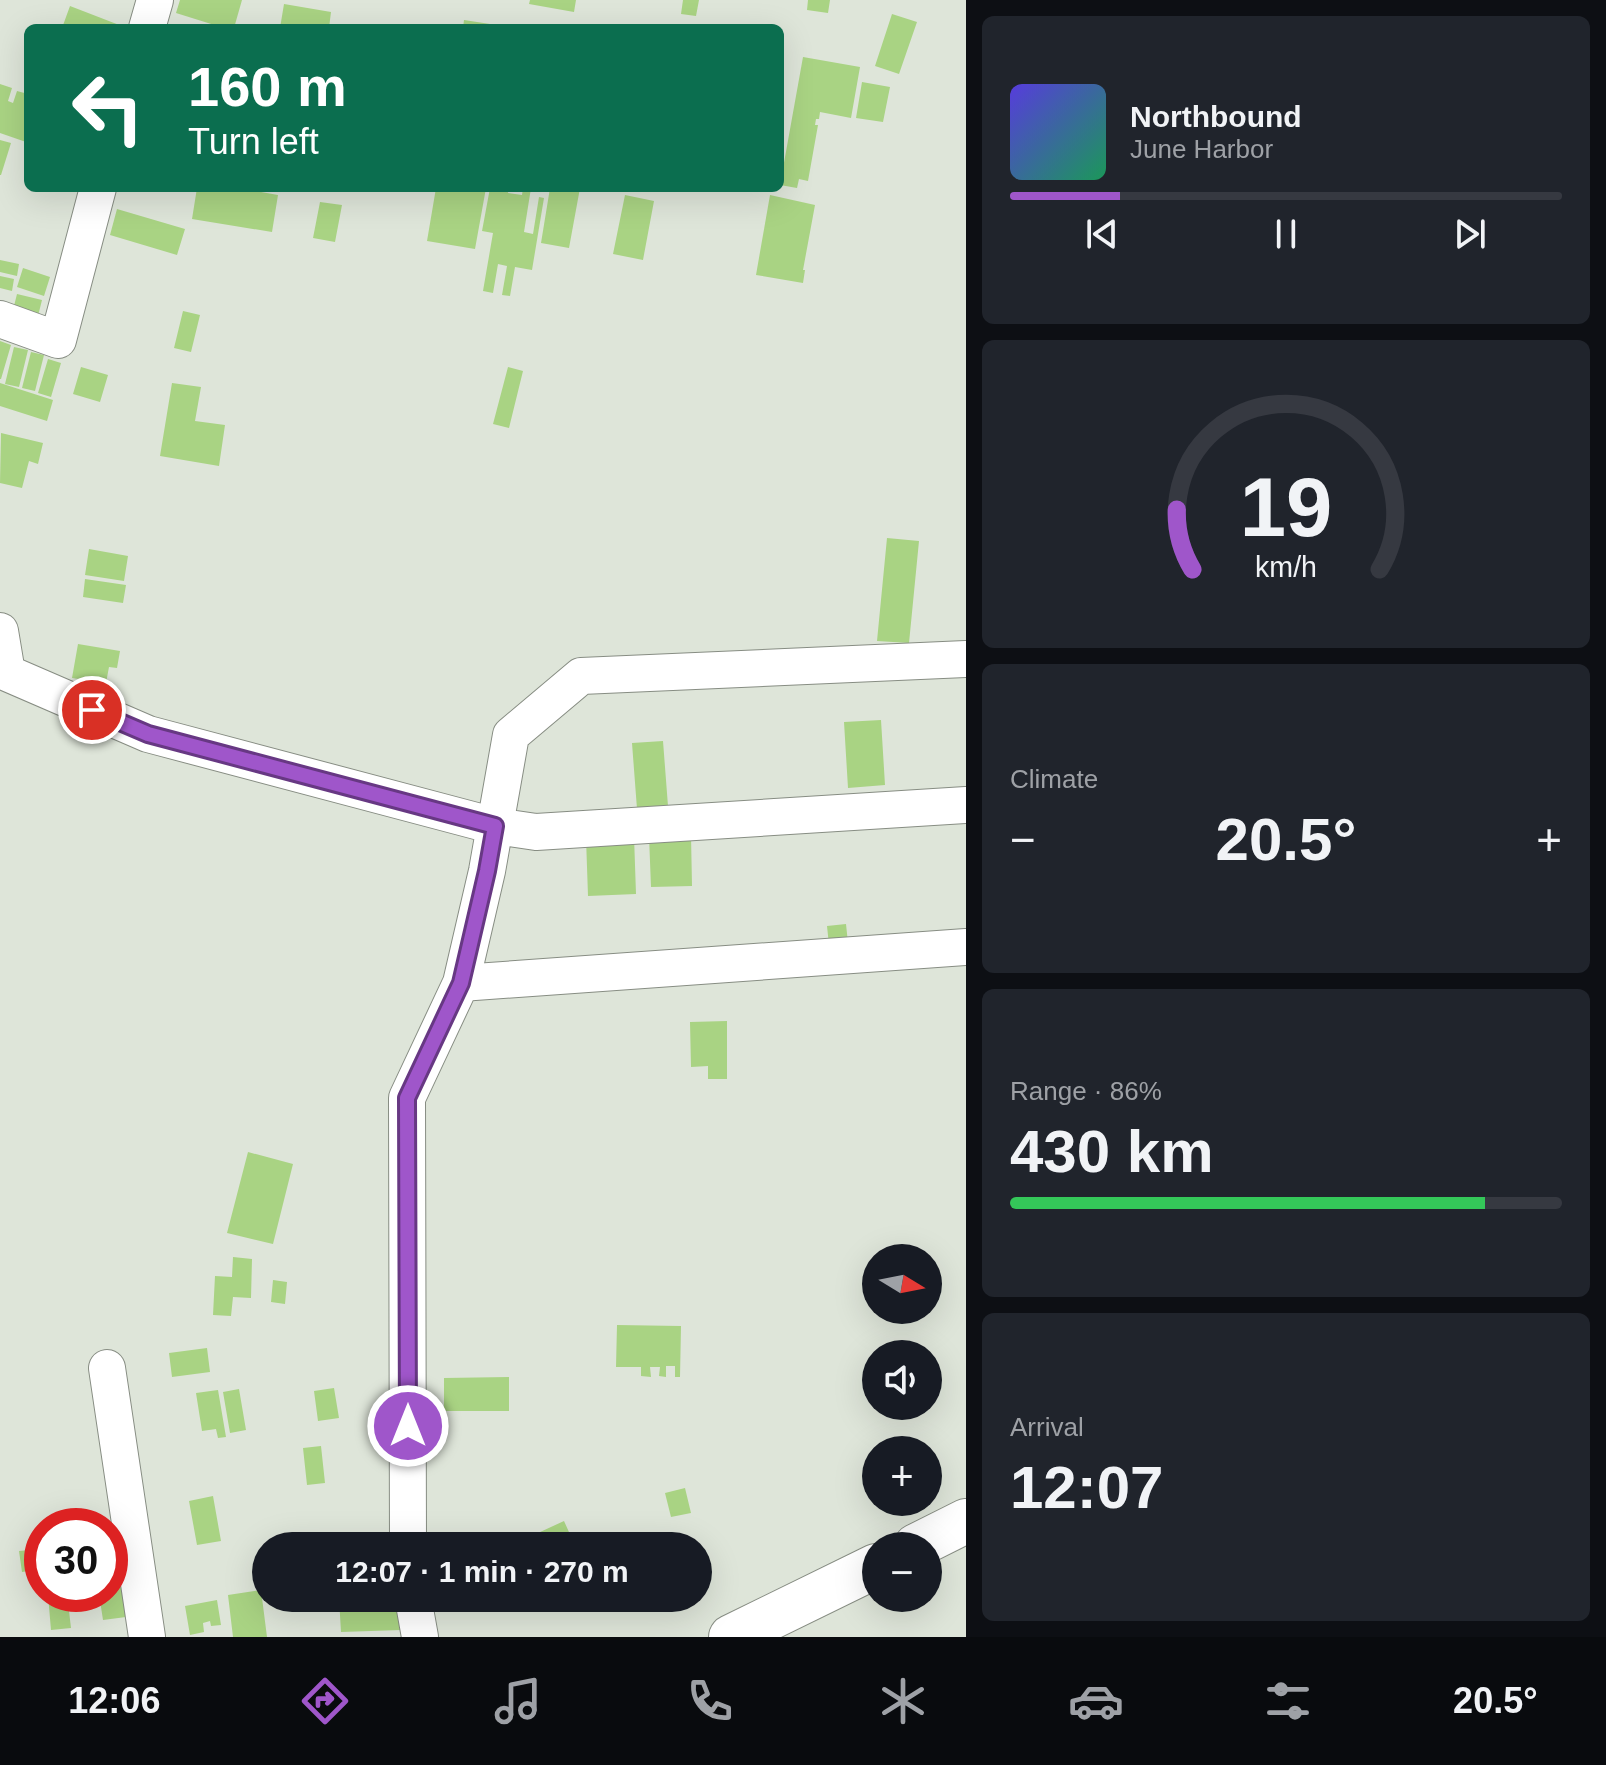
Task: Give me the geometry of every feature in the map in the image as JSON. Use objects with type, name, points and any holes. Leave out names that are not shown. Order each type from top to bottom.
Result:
[{"type":"main road","points":[[942,1533],[966,1521]]},
{"type":"main road","points":[[731,1637],[862,1573]]},
{"type":"street","points":[[148,24],[155,0]]},
{"type":"street","points":[[0,319],[58,340],[97,192]]},
{"type":"street","points":[[0,631],[4,672],[148,734],[495,826],[536,832],[966,805]]},
{"type":"street","points":[[408,1532],[407,1098],[461,983],[487,871],[511,735],[581,676],[966,659]]},
{"type":"street","points":[[461,983],[966,947]]},
{"type":"street","points":[[107,1368],[147,1637]]},
{"type":"street","points":[[416,1612],[420,1637]]},
{"type":"building","points":[[180,0],[242,0],[235,24],[211,24],[176,13]]},
{"type":"building","points":[[530,0],[576,0],[574,12],[529,4]]},
{"type":"building","points":[[683,0],[699,0],[696,16],[681,14]]},
{"type":"building","points":[[808,0],[830,0],[828,13],[807,10]]},
{"type":"building","points":[[284,4],[331,12],[330,24],[281,24]]},
{"type":"building","points":[[70,6],[117,24],[63,24]]},
{"type":"building","points":[[892,14],[917,22],[899,74],[875,66]]},
{"type":"building","points":[[464,20],[490,24],[464,24]]},
{"type":"building","points":[[803,57],[860,67],[851,118],[820,112],[819,119],[816,119],[815,125],[818,125],[808,181],[799,179],[797,188],[784,186],[784,163]]},
{"type":"building","points":[[862,82],[890,87],[883,122],[856,118]]},
{"type":"building","points":[[0,84],[12,88],[8,101],[13,103],[17,91],[24,93],[24,141],[0,133]]},
{"type":"building","points":[[0,140],[11,143],[1,175],[0,175]]},
{"type":"building","points":[[196,192],[278,195],[272,232],[192,219]]},
{"type":"building","points":[[435,192],[485,192],[475,249],[427,241]]},
{"type":"building","points":[[489,192],[522,195],[522,192],[530,192],[524,232],[533,234],[539,197],[544,198],[532,270],[515,267],[510,296],[502,295],[507,266],[498,264],[493,293],[483,291],[493,233],[482,231]]},
{"type":"building","points":[[549,192],[579,192],[569,248],[541,243]]},
{"type":"building","points":[[625,195],[654,201],[643,260],[613,254]]},
{"type":"building","points":[[770,195],[815,205],[803,283],[756,275]]},
{"type":"building","points":[[320,202],[342,205],[335,242],[313,238]]},
{"type":"building","points":[[117,209],[185,229],[177,255],[110,235]]},
{"type":"building","points":[[0,260],[19,264],[17,276],[0,272]]},
{"type":"building","points":[[23,268],[50,277],[44,296],[17,287]]},
{"type":"building","points":[[0,276],[14,279],[12,291],[0,288]]},
{"type":"building","points":[[17,294],[42,300],[37,320],[12,314]]},
{"type":"building","points":[[183,311],[200,315],[191,352],[174,348]]},
{"type":"building","points":[[0,341],[11,345],[1,379],[0,379]]},
{"type":"building","points":[[14,347],[28,350],[19,387],[5,384]]},
{"type":"building","points":[[31,352],[44,355],[35,391],[22,388]]},
{"type":"building","points":[[48,359],[61,363],[51,397],[38,393]]},
{"type":"building","points":[[81,367],[108,375],[100,402],[73,394]]},
{"type":"building","points":[[508,367],[523,371],[509,428],[493,424]]},
{"type":"building","points":[[0,383],[53,400],[47,421],[0,406]]},
{"type":"building","points":[[172,383],[201,387],[195,421],[225,425],[219,466],[160,456]]},
{"type":"building","points":[[1,433],[43,443],[38,464],[29,461],[22,488],[0,483]]},
{"type":"building","points":[[887,538],[919,541],[909,643],[877,641]]},
{"type":"building","points":[[89,549],[128,556],[124,581],[85,575]]},
{"type":"building","points":[[85,579],[126,585],[123,603],[83,597]]},
{"type":"building","points":[[78,644],[120,651],[117,668],[109,667],[106,683],[72,678]]},
{"type":"building","points":[[881,720],[885,785],[848,788],[844,722]]},
{"type":"building","points":[[663,741],[668,806],[637,809],[632,743]]},
{"type":"building","points":[[691,835],[692,886],[651,887],[649,836]]},
{"type":"building","points":[[634,836],[636,894],[588,896],[586,838]]},
{"type":"building","points":[[846,924],[848,943],[829,945],[827,926]]},
{"type":"building","points":[[727,1021],[727,1079],[708,1079],[708,1066],[691,1067],[690,1022]]},
{"type":"building","points":[[248,1152],[293,1164],[273,1244],[227,1233]]},
{"type":"building","points":[[233,1257],[252,1259],[251,1298],[233,1297],[231,1316],[213,1315],[215,1276],[232,1277]]},
{"type":"building","points":[[273,1280],[287,1282],[285,1304],[271,1302]]},
{"type":"building","points":[[617,1325],[681,1326],[680,1377],[675,1377],[675,1366],[666,1366],[666,1377],[659,1376],[660,1367],[650,1367],[651,1377],[641,1376],[641,1367],[616,1367]]},
{"type":"building","points":[[207,1348],[210,1372],[172,1377],[169,1353]]},
{"type":"building","points":[[509,1377],[509,1411],[444,1411],[444,1378]]},
{"type":"building","points":[[334,1388],[339,1418],[318,1421],[314,1391]]},
{"type":"building","points":[[239,1389],[246,1430],[230,1433],[223,1392]]},
{"type":"building","points":[[218,1390],[226,1437],[218,1438],[216,1429],[202,1431],[196,1393]]},
{"type":"building","points":[[321,1446],[325,1483],[307,1485],[303,1448]]},
{"type":"building","points":[[685,1488],[691,1513],[671,1517],[665,1493]]},
{"type":"building","points":[[213,1496],[221,1541],[197,1545],[189,1501]]},
{"type":"building","points":[[564,1521],[569,1532],[540,1532]]},
{"type":"building","points":[[19,1551],[24,1551],[24,1572],[22,1572]]},
{"type":"building","points":[[252,1591],[252,1612],[264,1612],[267,1637],[233,1637],[228,1595]]},
{"type":"building","points":[[217,1600],[221,1625],[211,1626],[210,1621],[203,1623],[204,1632],[190,1635],[185,1606]]},
{"type":"building","points":[[49,1612],[69,1612],[71,1628],[51,1630]]},
{"type":"building","points":[[102,1612],[125,1612],[126,1617],[103,1620]]},
{"type":"building","points":[[340,1612],[400,1612],[401,1630],[341,1632]]},
{"type":"route","points":[[92,710],[148,734],[495,826],[461,983],[407,1098],[408,1426]]}]
